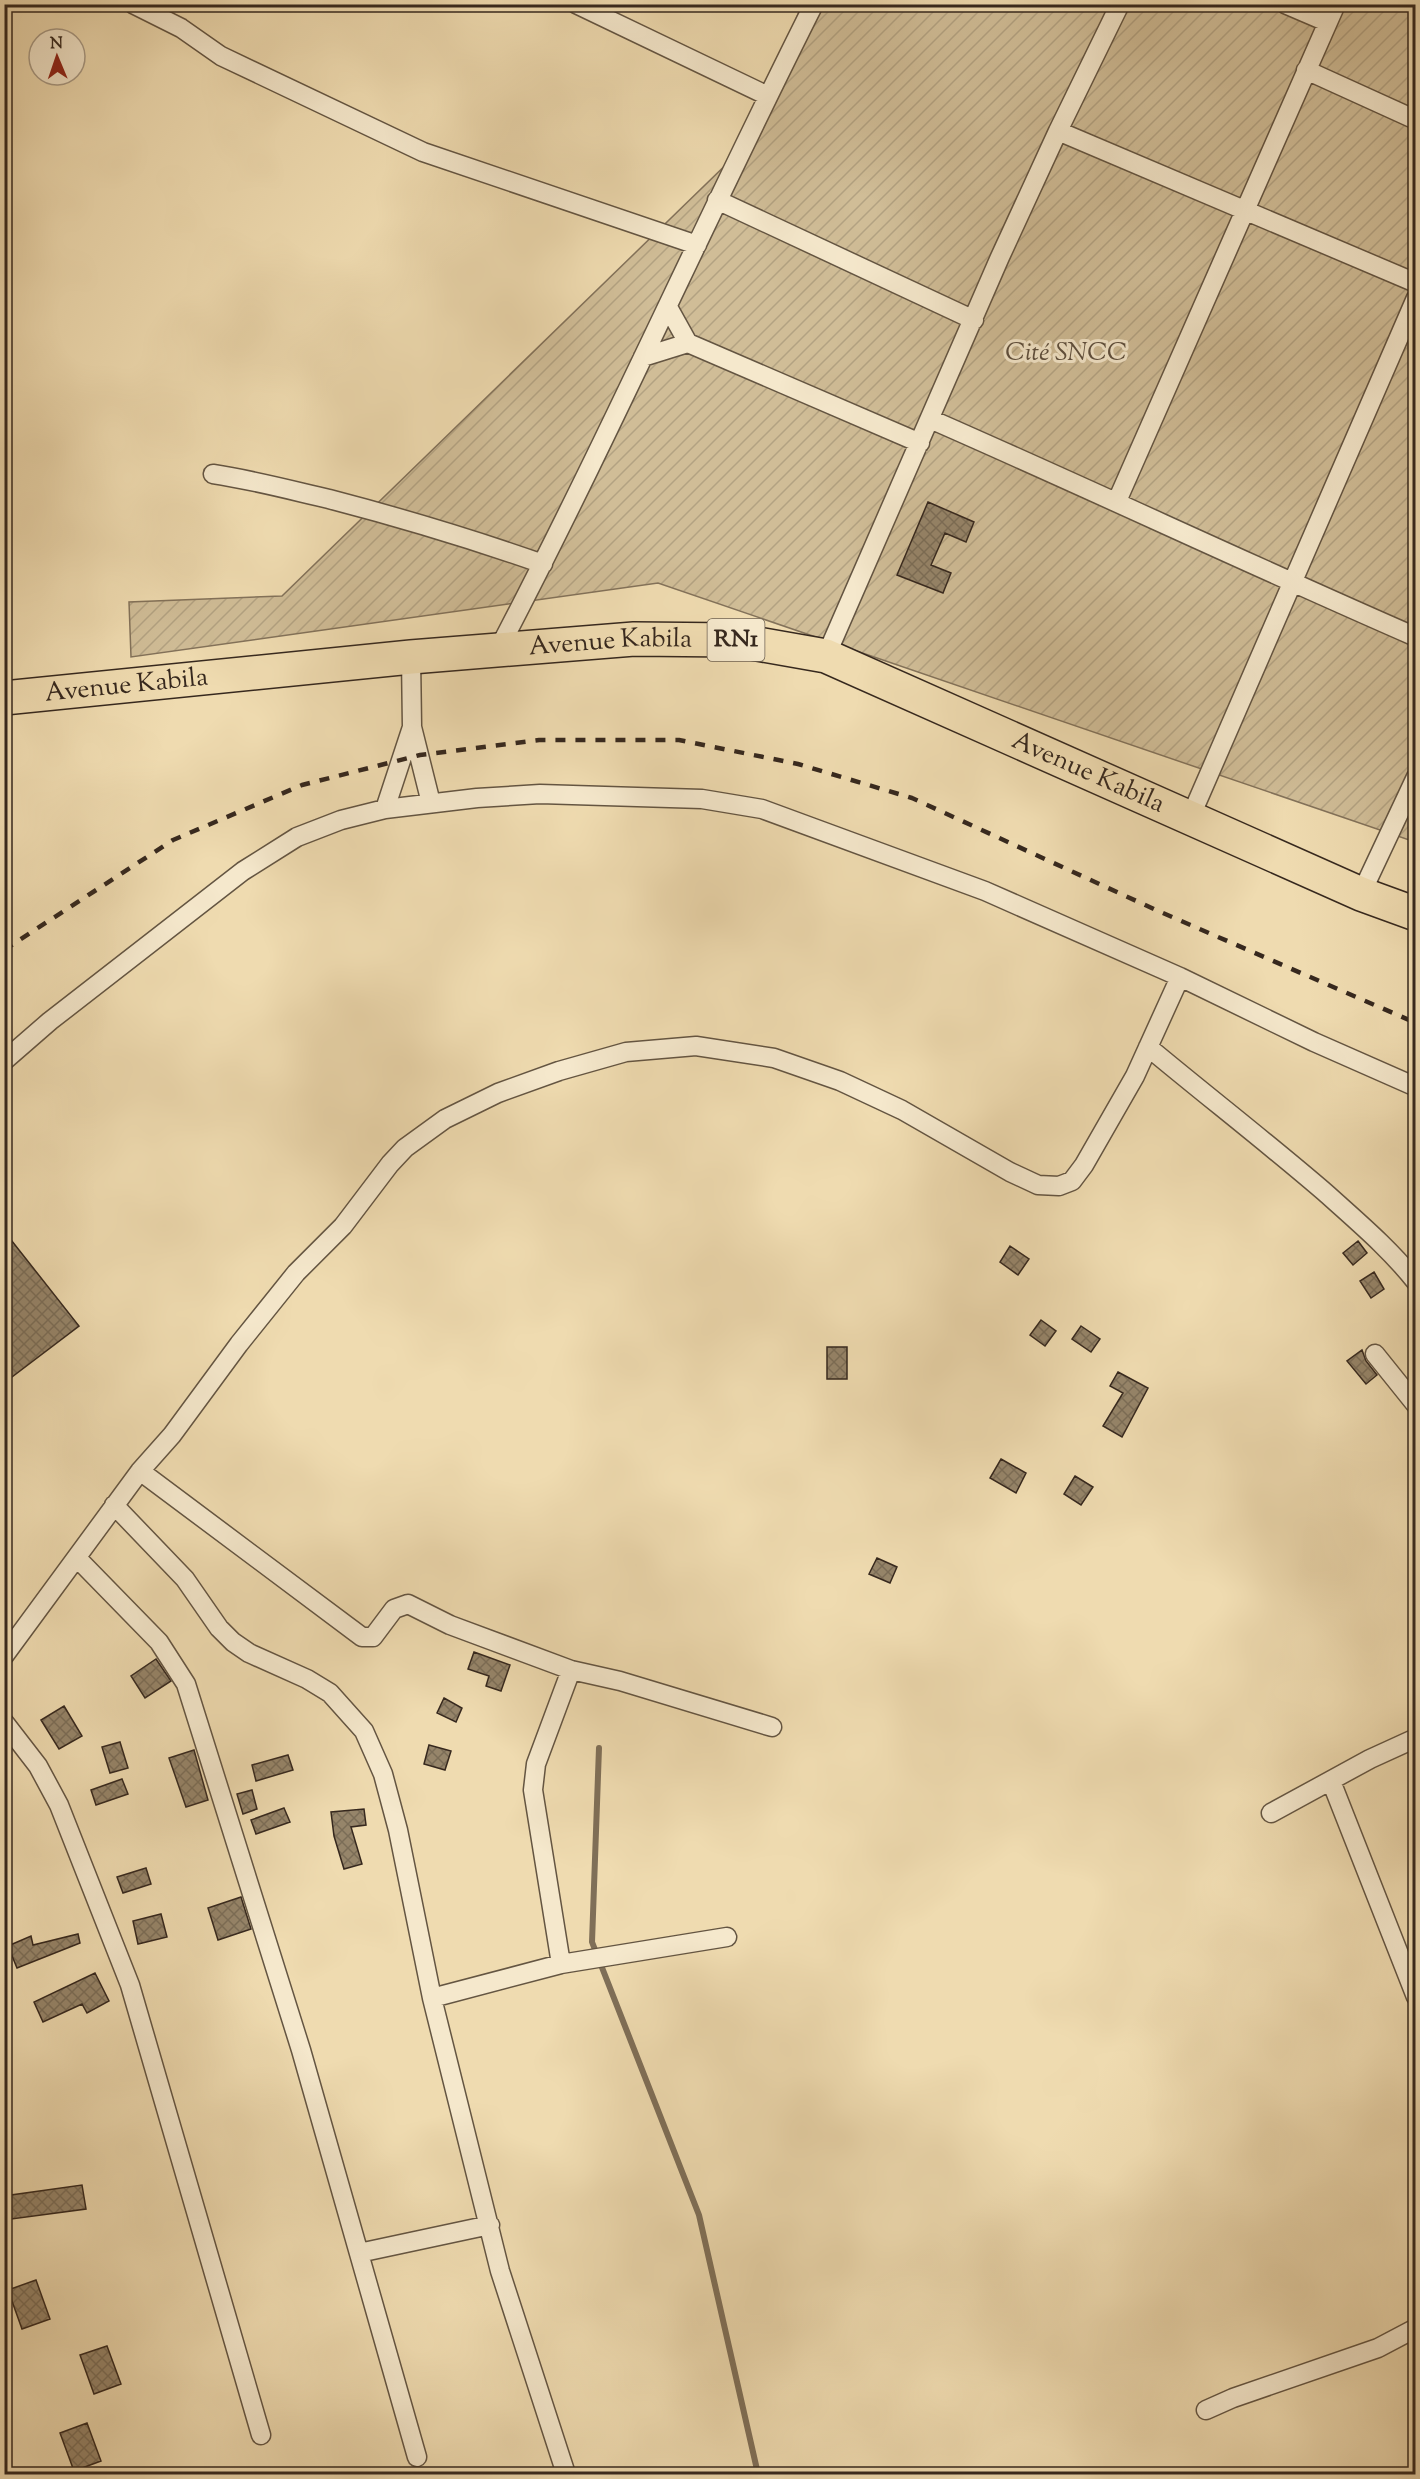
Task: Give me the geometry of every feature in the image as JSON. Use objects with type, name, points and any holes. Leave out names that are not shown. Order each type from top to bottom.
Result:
[{"type":"highway","name":"Avenue Kabila","points":[[4,698],[411,657],[634,639],[735,640],[826,656],[1360,894],[1416,914]]},
{"type":"street","points":[[133,4],[181,28],[221,56],[423,152],[697,245]]},
{"type":"street","points":[[576,4],[768,96]]},
{"type":"street","points":[[498,650],[543,564],[668,307],[717,200],[814,4]]},
{"type":"street","points":[[826,656],[1058,131],[1120,4]]},
{"type":"street","points":[[1285,4],[1327,22]]},
{"type":"street","points":[[1117,501],[1335,4]]},
{"type":"street","points":[[1306,70],[1416,120]]},
{"type":"street","points":[[1058,131],[1416,284]]},
{"type":"street","points":[[717,200],[974,320]]},
{"type":"street","points":[[1190,818],[1416,298]]},
{"type":"street","points":[[668,307],[688,343],[920,443]]},
{"type":"street","points":[[643,357],[688,343]]},
{"type":"street","points":[[930,419],[1117,501],[1293,584],[1416,637]]},
{"type":"street","points":[[213,474],[251,479],[446,530],[543,564]]},
{"type":"street","points":[[411,657],[412,727],[431,803]]},
{"type":"street","points":[[386,809],[412,727]]},
{"type":"street","points":[[1360,894],[1416,777]]},
{"type":"street","points":[[4,1061],[50,1021],[243,871],[297,837],[341,820],[386,809],[540,794],[702,799],[762,809],[985,891],[1180,977],[1314,1042],[1416,1087]]},
{"type":"street","points":[[4,1656],[114,1505],[140,1471],[172,1436],[296,1274],[344,1226],[390,1164],[405,1148],[445,1119],[498,1093],[559,1071],[626,1052],[696,1046],[774,1058],[840,1081],[902,1110],[1010,1172],[1038,1185],[1059,1186],[1072,1181],[1084,1165],[1135,1076],[1180,977]]},
{"type":"street","points":[[1148,1047],[1283,1156],[1400,1262],[1416,1282]]},
{"type":"street","points":[[1375,1354],[1416,1405]]},
{"type":"street","points":[[140,1471],[362,1637],[373,1637],[394,1609],[408,1604],[450,1625],[571,1670],[620,1681],[772,1726]]},
{"type":"street","points":[[114,1505],[185,1579],[219,1628],[233,1642],[249,1653],[307,1679],[330,1693],[364,1731],[383,1774],[398,1830],[451,2082],[490,2225],[500,2271],[566,2475]]},
{"type":"street","points":[[77,1558],[159,1642],[186,1684],[301,2050],[417,2457]]},
{"type":"street","points":[[561,1964],[533,1790],[536,1764],[571,1670]]},
{"type":"street","points":[[4,1722],[39,1766],[59,1805],[130,1985],[261,2435]]},
{"type":"street","points":[[1271,1813],[1370,1759],[1416,1738]]},
{"type":"street","points":[[1331,1781],[1416,1997]]},
{"type":"street","points":[[432,1998],[561,1964],[727,1937]]},
{"type":"street","points":[[359,2253],[490,2225]]},
{"type":"street","points":[[1206,2410],[1233,2398],[1378,2348],[1416,2328]]},
{"type":"green space","name":"Cité SNCC","points":[[802,5],[1415,5],[1415,842],[658,583],[131,657],[129,602],[282,596],[740,151]]},
{"type":"building","points":[[928,502],[974,522],[966,542],[945,533],[931,565],[951,573],[943,593],[897,575]]},
{"type":"building","points":[[4,1231],[79,1326],[4,1383]]},
{"type":"building","points":[[1358,1241],[1367,1253],[1353,1265],[1343,1253]]},
{"type":"building","points":[[1010,1246],[1029,1259],[1018,1275],[1000,1262]]},
{"type":"building","points":[[1374,1272],[1384,1289],[1371,1298],[1360,1281]]},
{"type":"building","points":[[1041,1320],[1056,1331],[1045,1346],[1030,1335]]},
{"type":"building","points":[[1081,1326],[1100,1339],[1091,1352],[1072,1339]]},
{"type":"building","points":[[827,1347],[847,1347],[847,1379],[827,1379]]},
{"type":"building","points":[[1362,1350],[1366,1361],[1377,1375],[1366,1384],[1347,1361]]},
{"type":"building","points":[[1118,1372],[1148,1388],[1122,1437],[1103,1426],[1123,1393],[1110,1386]]},
{"type":"building","points":[[1001,1459],[1026,1473],[1016,1493],[990,1478]]},
{"type":"building","points":[[1075,1476],[1093,1487],[1081,1505],[1064,1494]]},
{"type":"building","points":[[877,1558],[897,1567],[890,1583],[869,1574]]},
{"type":"building","points":[[474,1652],[510,1665],[501,1691],[486,1686],[489,1676],[468,1669]]},
{"type":"building","points":[[156,1659],[171,1681],[145,1698],[131,1676]]},
{"type":"building","points":[[444,1698],[462,1708],[456,1722],[437,1713]]},
{"type":"building","points":[[64,1706],[82,1736],[59,1749],[41,1720]]},
{"type":"building","points":[[120,1742],[128,1768],[110,1773],[102,1747]]},
{"type":"building","points":[[429,1745],[451,1751],[445,1770],[424,1764]]},
{"type":"building","points":[[194,1750],[208,1800],[186,1807],[169,1758]]},
{"type":"building","points":[[288,1755],[293,1770],[256,1781],[252,1765]]},
{"type":"building","points":[[122,1779],[128,1794],[96,1805],[91,1790]]},
{"type":"building","points":[[252,1790],[257,1809],[243,1814],[237,1794]]},
{"type":"building","points":[[284,1808],[290,1822],[256,1834],[251,1820]]},
{"type":"building","points":[[364,1809],[366,1825],[351,1827],[362,1864],[344,1869],[334,1836],[331,1812]]},
{"type":"building","points":[[146,1868],[151,1884],[123,1893],[117,1877]]},
{"type":"building","points":[[241,1897],[251,1929],[218,1940],[208,1908]]},
{"type":"building","points":[[161,1914],[167,1937],[138,1944],[133,1921]]},
{"type":"building","points":[[78,1934],[80,1943],[17,1968],[8,1946],[31,1936],[33,1945]]},
{"type":"building","points":[[95,1973],[109,2001],[87,2013],[82,2004],[43,2022],[34,2002]]},
{"type":"building","points":[[82,2185],[86,2209],[4,2220],[4,2196]]},
{"type":"building","points":[[36,2280],[50,2319],[22,2329],[8,2290]]},
{"type":"building","points":[[107,2346],[121,2384],[94,2394],[80,2355]]},
{"type":"building","points":[[87,2423],[101,2461],[74,2471],[60,2433]]},
{"type":"waterway","points":[[599,1748],[592,1942],[699,2215],[758,2474]]},
{"type":"railway","points":[[4,950],[173,840],[302,785],[420,755],[539,740],[679,740],[798,764],[912,798],[1156,910],[1416,1023]]}]
